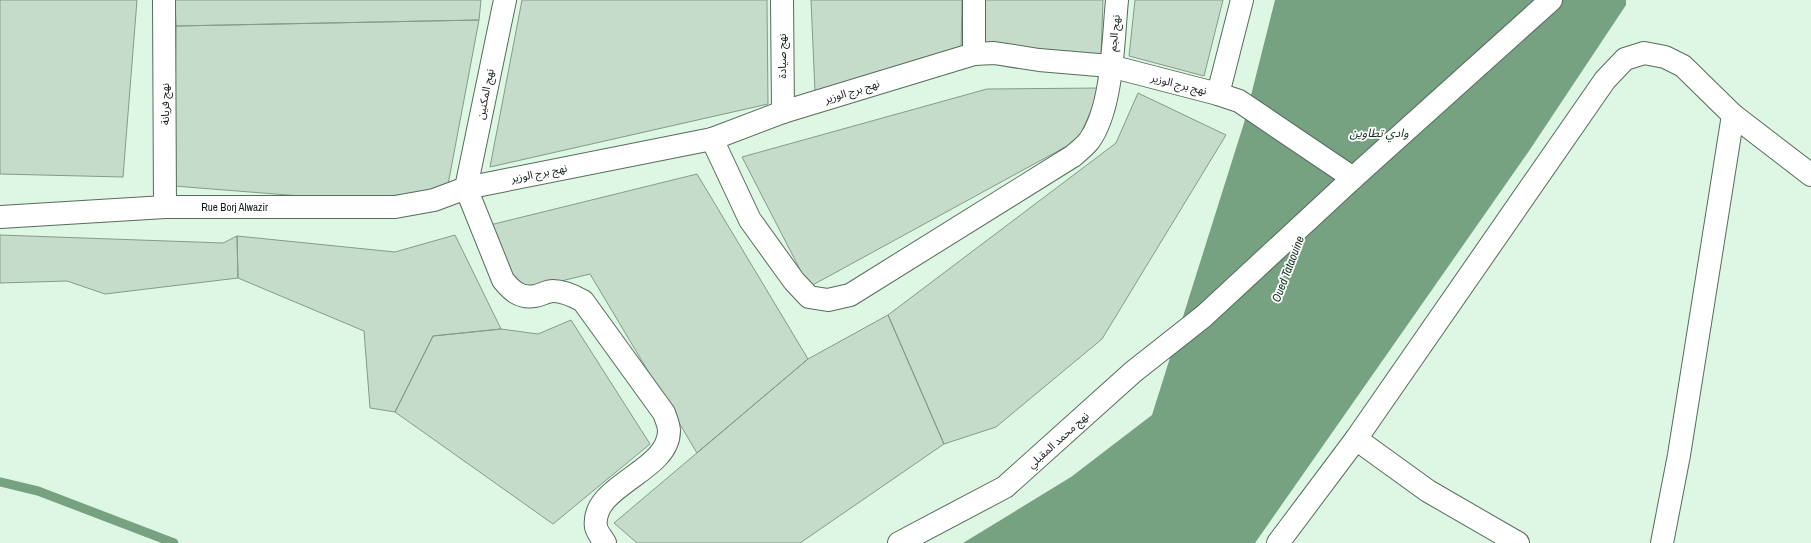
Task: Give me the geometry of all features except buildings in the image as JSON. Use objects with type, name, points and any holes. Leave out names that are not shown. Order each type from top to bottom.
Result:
[{"type":"street","name":"نهج فريانة","points":[[164,0],[165,207]]},
{"type":"street","name":"نهج المكنين","points":[[466,188],[504,0]]},
{"type":"street","name":"نهج صيادة","points":[[782,0],[783,112]]},
{"type":"street","points":[[974,0],[974,54]]},
{"type":"street","name":"نهج الجم","points":[[712,139],[750,220],[779,262],[809,297],[828,300],[850,295],[1074,156],[1089,141],[1099,123],[1107,96],[1117,0]]},
{"type":"street","points":[[1218,94],[1242,0]]},
{"type":"street","name":"نهج محمد المقبلي","points":[[899,543],[1005,487],[1133,372],[1204,316],[1353,178],[1551,0]]},
{"type":"street","points":[[1278,543],[1356,439],[1605,80],[1625,59],[1644,53],[1665,57],[1683,66],[1733,115],[1811,175]]},
{"type":"street","name":"نهج برج الوزير","points":[[466,188],[712,139],[783,112],[974,54],[994,54],[1039,60],[1110,66],[1218,94],[1239,101],[1353,178]]},
{"type":"street","points":[[1662,543],[1679,456],[1733,115]]},
{"type":"street","name":"Rue Borj Alwazir","points":[[0,217],[165,207],[395,207],[434,200],[466,188]]},
{"type":"street","points":[[466,188],[503,280],[510,289],[519,296],[534,297],[552,291],[564,292],[583,301],[664,413],[670,429],[668,442],[658,456],[603,502],[596,513],[596,528],[605,543]]},
{"type":"street","points":[[1356,439],[1428,491],[1518,543]]},
{"type":"water","name":"وادي تطاوين","points":[[1275,0],[1626,0],[1626,5],[1529,151],[1255,543],[963,543],[1071,477],[1152,415],[1244,123]]},
{"type":"waterway","points":[[0,482],[38,491],[174,543]]},
{"type":"water label","name":"Oued Tataouine","points":[[1288,269]]}]
